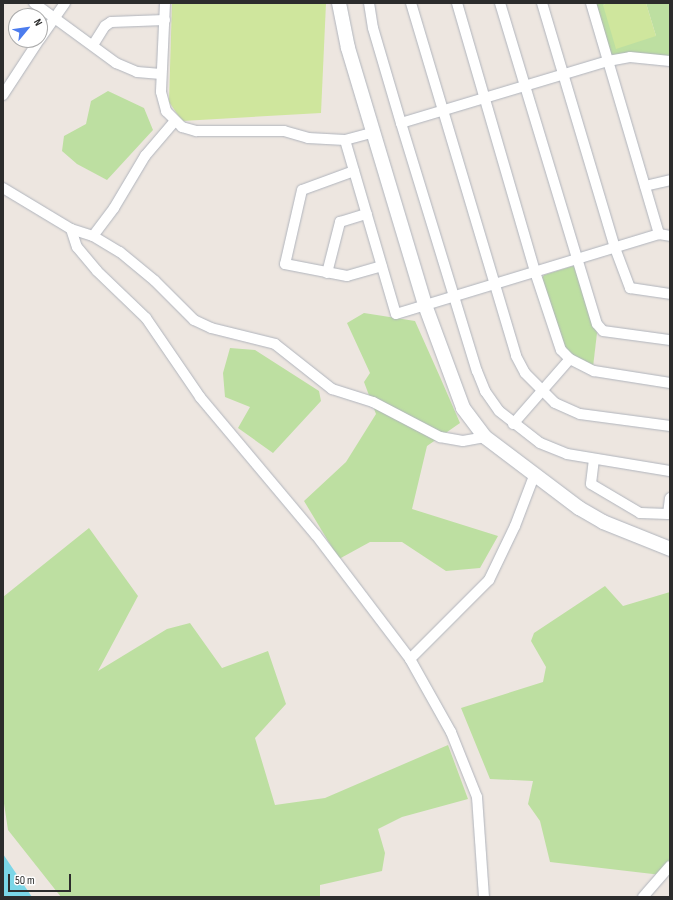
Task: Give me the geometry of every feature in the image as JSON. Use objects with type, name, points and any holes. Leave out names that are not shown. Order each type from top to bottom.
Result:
[{"type":"street","points":[[34,3],[127,68],[161,74]]},
{"type":"street","points":[[48,26],[65,3]]},
{"type":"street","points":[[165,3],[161,74],[163,102],[174,122],[196,131],[284,131],[308,138],[345,140],[374,132]]},
{"type":"street","points":[[339,3],[348,48],[425,305],[455,393],[463,408],[485,437],[534,476],[603,522],[670,549]]},
{"type":"street","points":[[369,3],[373,28],[401,123],[476,371],[485,391],[499,411],[512,424],[540,443],[567,454],[670,471]]},
{"type":"street","points":[[411,3],[516,356],[525,373],[541,391],[555,403],[580,414],[670,426]]},
{"type":"street","points":[[456,3],[535,272],[561,350],[570,359],[594,371],[670,383]]},
{"type":"street","points":[[500,3],[524,86],[599,328],[670,340]]},
{"type":"street","points":[[542,3],[615,248],[630,288],[670,294]]},
{"type":"street","points":[[591,3],[659,234]]},
{"type":"street","points":[[93,45],[105,26],[111,22],[165,20]]},
{"type":"street","points":[[3,95],[34,48]]},
{"type":"street","points":[[401,123],[608,61],[630,57],[670,61]]},
{"type":"street","points":[[93,236],[145,156],[174,122]]},
{"type":"street","points":[[345,140],[396,314],[659,234],[670,236]]},
{"type":"street","points":[[354,171],[302,190],[285,264],[347,276],[382,266]]},
{"type":"street","points":[[645,186],[670,180]]},
{"type":"street","points":[[3,188],[70,229],[93,236],[138,266],[194,320],[211,328],[275,344],[332,389],[373,402],[440,437],[463,440],[485,437]]},
{"type":"street","points":[[327,273],[340,222],[367,214]]},
{"type":"street","points":[[70,229],[77,247],[97,271],[146,318],[200,398],[316,534],[410,659],[451,732],[477,797],[484,897]]},
{"type":"street","points":[[512,424],[570,359]]},
{"type":"street","points":[[594,459],[592,484],[640,513],[668,514],[670,498]]},
{"type":"street","points":[[410,659],[489,580],[515,526],[534,476]]},
{"type":"street","points":[[643,897],[670,866]]},
{"type":"green space","points":[[172,3],[326,3],[321,113],[182,121],[169,102]]},
{"type":"green space","points":[[595,3],[608,3],[603,5],[656,36],[646,3],[670,3],[670,59],[615,56],[610,53]]},
{"type":"green space","points":[[608,3],[646,3],[656,36],[616,49],[603,5]]},
{"type":"green space","points":[[108,91],[144,108],[153,130],[107,180],[77,164],[62,151],[64,136],[86,124],[91,101]]},
{"type":"green space","points":[[573,266],[577,269],[597,333],[593,367],[585,366],[564,349],[541,279],[544,275]]},
{"type":"green space","points":[[364,313],[415,321],[460,423],[427,446],[412,509],[498,536],[480,568],[446,571],[402,542],[370,542],[339,559],[304,501],[346,462],[376,414],[364,382],[370,373],[347,323]]},
{"type":"green space","points":[[230,348],[255,350],[319,391],[321,401],[273,453],[238,428],[250,407],[225,397],[223,373]]},
{"type":"green space","points":[[89,528],[138,596],[98,671],[167,629],[190,623],[222,668],[268,651],[286,704],[255,738],[275,805],[325,798],[448,745],[468,799],[402,817],[378,829],[385,853],[382,871],[320,885],[320,897],[61,897],[8,830],[3,797],[3,597]]},
{"type":"green space","points":[[605,586],[623,606],[670,592],[670,876],[550,862],[540,821],[528,804],[533,781],[490,779],[461,708],[543,682],[546,667],[531,641],[534,633]]},
{"type":"water","points":[[3,854],[32,897],[3,897]]}]
